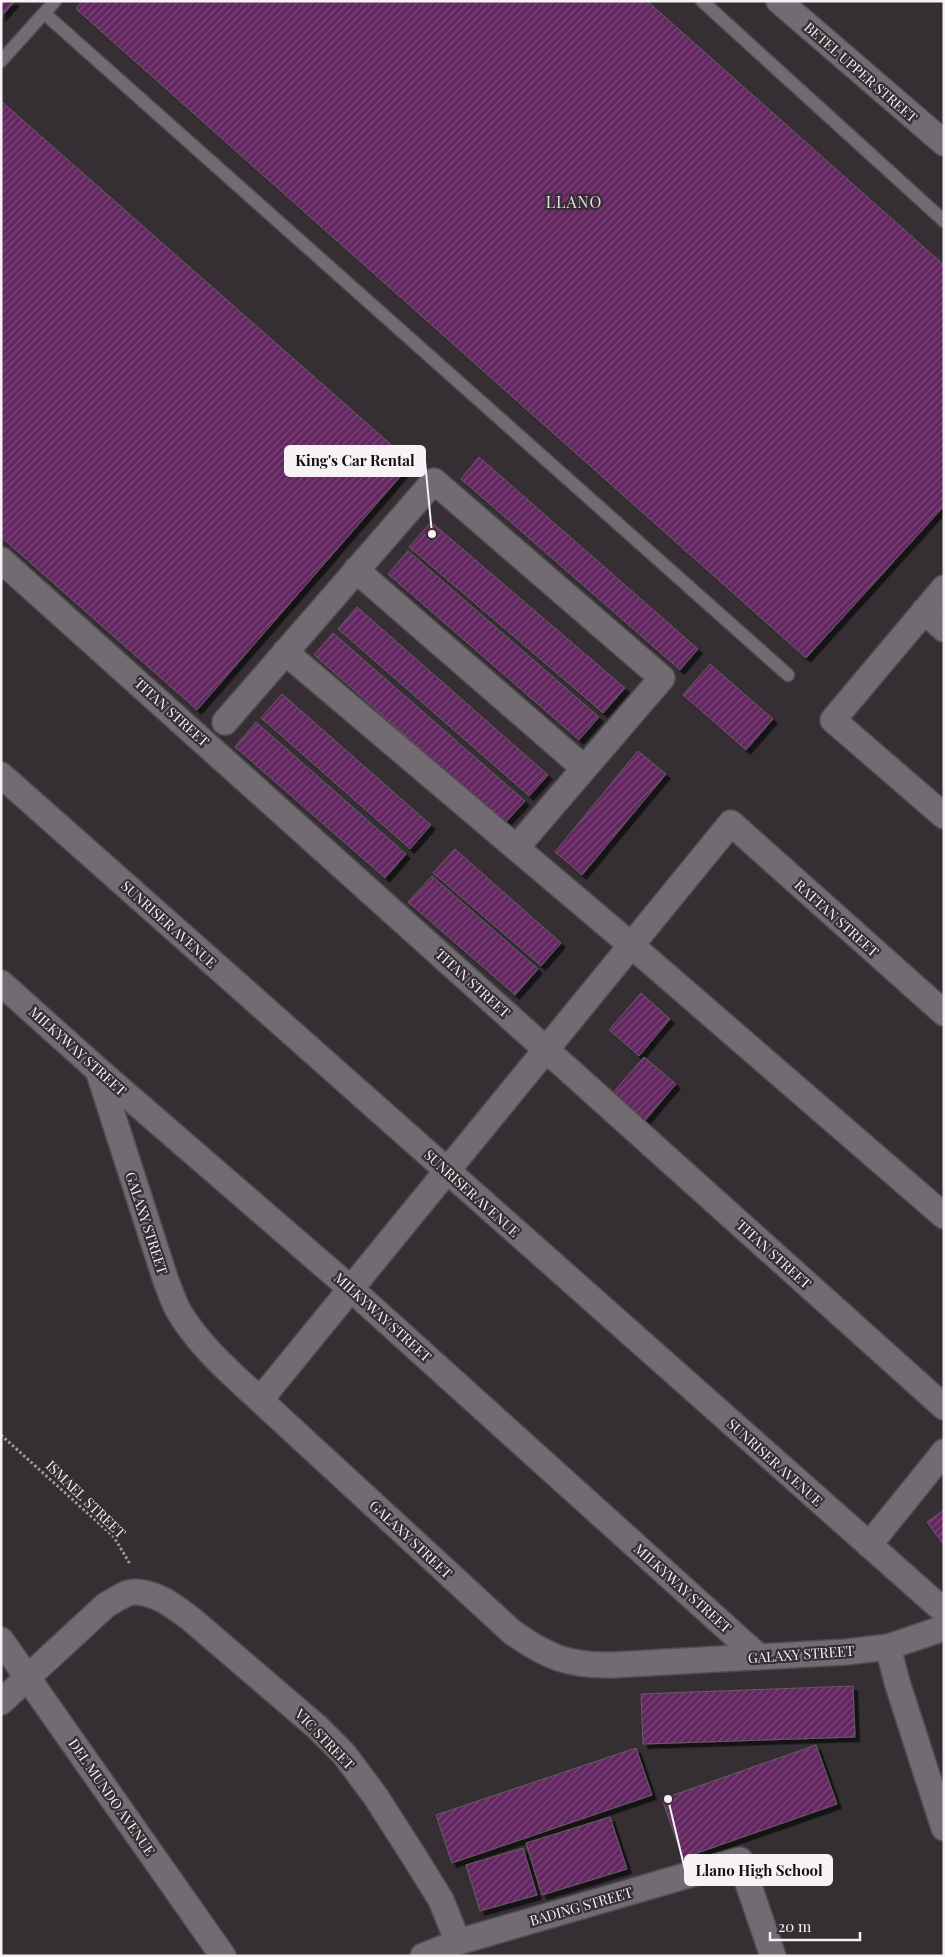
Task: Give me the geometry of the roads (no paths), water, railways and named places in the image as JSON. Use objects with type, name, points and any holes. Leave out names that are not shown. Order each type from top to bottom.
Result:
[{"type":"street","name":"BETEL UPPER STREET","points":[[779,1],[944,143]]},
{"type":"street","points":[[225,722],[434,481],[662,678],[516,848]]},
{"type":"street","name":"TITAN STREET","points":[[1,560],[944,1407]]},
{"type":"street","points":[[356,570],[584,768]]},
{"type":"street","points":[[944,588],[833,720],[944,816]]},
{"type":"street","points":[[924,611],[944,629]]},
{"type":"street","points":[[285,652],[631,945],[944,1216]]},
{"type":"street","name":"SUNRISER AVENUE","points":[[1,774],[944,1611]]},
{"type":"street","name":"RATTAN STREET","points":[[631,945],[730,823],[944,1012]]},
{"type":"street","points":[[260,1400],[631,945]]},
{"type":"street","name":"MILKYWAY STREET","points":[[1,983],[98,1070],[350,1288],[759,1657]]},
{"type":"street","name":"GALAXY STREET","points":[[98,1070],[166,1281],[178,1310],[197,1338],[260,1400],[512,1632],[533,1647],[564,1661],[588,1665],[846,1652],[888,1647],[944,1628]]},
{"type":"street","points":[[869,1545],[944,1452]]},
{"type":"street","name":"VIC STREET","points":[[28,1676],[106,1605],[134,1592],[154,1596],[171,1604],[191,1618],[317,1727],[344,1754],[376,1797],[415,1858],[440,1900],[458,1942]]},
{"type":"street","name":"DEL MUNDO AVENUE","points":[[1,1640],[222,1956]]},
{"type":"street","points":[[888,1647],[897,1682],[944,1828]]},
{"type":"street","points":[[1,1702],[28,1676]]},
{"type":"street","name":"BADING STREET","points":[[423,1956],[458,1942],[740,1860],[773,1956]]},
{"type":"lane","points":[[1,61],[55,1]]},
{"type":"lane","points":[[702,1],[944,220]]},
{"type":"lane","points":[[44,13],[788,675]]},
{"type":"place","name":"King's Car Rental","points":[[432,534]]},
{"type":"place","name":"Llano High School","points":[[668,1799]]},
{"type":"district","name":"LLANO","points":[[574,201]]}]
